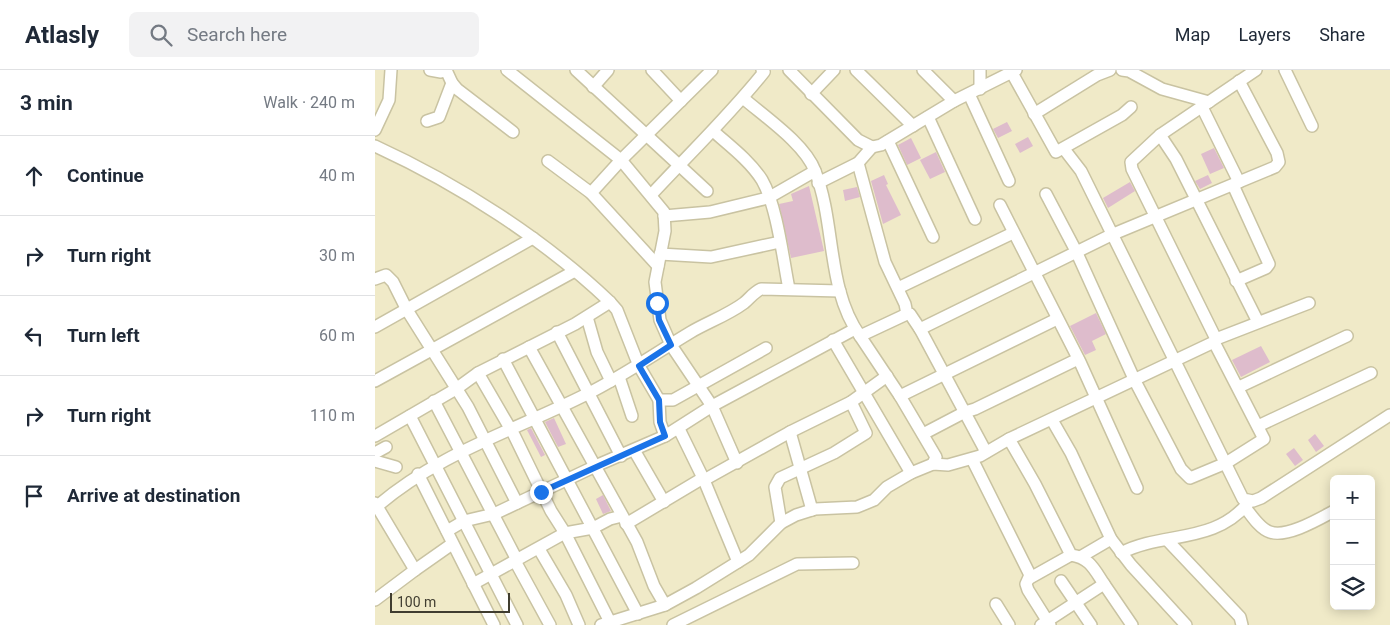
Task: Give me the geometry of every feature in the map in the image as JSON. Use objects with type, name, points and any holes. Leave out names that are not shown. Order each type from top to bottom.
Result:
[{"type":"street","points":[[375,130],[389,100],[391,70]]},
{"type":"street","points":[[430,70],[446,70],[452,83],[513,132]]},
{"type":"street","points":[[507,70],[621,160],[664,212],[665,231],[655,282],[659,320],[671,345],[701,386],[712,406],[737,462]]},
{"type":"street","points":[[576,70],[707,191]]},
{"type":"street","points":[[593,87],[608,70]]},
{"type":"street","points":[[652,70],[681,100]]},
{"type":"street","points":[[591,193],[621,160],[712,70]]},
{"type":"street","points":[[651,195],[743,98],[764,70]]},
{"type":"street","points":[[789,70],[858,140],[872,147]]},
{"type":"street","points":[[811,94],[834,70]]},
{"type":"street","points":[[856,70],[913,126]]},
{"type":"street","points":[[923,70],[954,101]]},
{"type":"street","points":[[980,70],[980,89]]},
{"type":"street","points":[[1033,114],[1097,75],[1110,70]]},
{"type":"street","points":[[1122,70],[1129,71],[1162,88],[1205,104],[1269,264],[1266,268],[1236,281]]},
{"type":"street","points":[[1046,194],[1076,251],[1135,381],[1186,476],[1190,478],[1199,476],[1226,463],[1264,439],[1132,169],[1131,162],[1160,135],[1256,70]]},
{"type":"street","points":[[1285,70],[1312,126]]},
{"type":"street","points":[[818,183],[858,163],[872,147],[888,141],[954,101],[1014,71],[1033,114],[1051,147],[1056,152],[1122,115],[1131,107]]},
{"type":"street","points":[[920,329],[1111,234],[1275,167],[1279,162],[1277,153],[1239,81]]},
{"type":"street","points":[[427,121],[439,117],[452,83]]},
{"type":"street","points":[[969,94],[1009,181]]},
{"type":"street","points":[[743,98],[801,150],[815,171],[840,291],[857,332],[900,396],[936,457],[933,464]]},
{"type":"street","points":[[928,117],[975,219]]},
{"type":"street","points":[[713,131],[756,172],[769,198],[789,289]]},
{"type":"street","points":[[1160,135],[1176,159],[1258,322]]},
{"type":"street","points":[[888,141],[933,237]]},
{"type":"street","points":[[375,146],[439,179],[533,238],[610,302],[617,310],[639,366],[659,400],[660,422],[665,436]]},
{"type":"street","points":[[1064,149],[1081,171],[1243,499],[1271,533],[1300,528],[1330,513]]},
{"type":"street","points":[[548,161],[591,193],[658,266]]},
{"type":"street","points":[[858,163],[885,262],[898,288],[907,314],[910,314],[920,329],[986,452]]},
{"type":"street","points":[[664,216],[710,212],[769,198],[815,171]]},
{"type":"street","points":[[1000,205],[1078,359],[1137,488]]},
{"type":"street","points":[[898,288],[1013,233]]},
{"type":"street","points":[[375,327],[533,238]]},
{"type":"street","points":[[660,254],[711,257],[780,242]]},
{"type":"street","points":[[375,381],[573,272]]},
{"type":"street","points":[[375,279],[382,275],[389,276],[407,310],[456,389],[517,503]]},
{"type":"street","points":[[415,570],[376,506],[397,488],[418,474],[535,417],[588,394],[639,366],[702,325],[745,303],[753,293],[761,289],[840,291]]},
{"type":"street","points":[[375,436],[456,389],[478,373],[587,317],[610,302]]},
{"type":"street","points":[[478,373],[565,533],[605,623],[665,604],[749,556],[781,523],[812,510],[857,507],[874,500],[887,487],[911,473],[933,464],[949,465],[972,459],[1009,439],[1175,362],[1215,340],[1309,303]]},
{"type":"street","points":[[447,531],[464,521],[494,514],[665,436],[679,429],[712,406],[833,340],[907,314]]},
{"type":"street","points":[[587,317],[597,352],[615,379],[632,416]]},
{"type":"street","points":[[900,396],[1057,319]]},
{"type":"street","points":[[557,332],[621,456]]},
{"type":"street","points":[[1239,387],[1347,336]]},
{"type":"street","points":[[833,340],[911,473]]},
{"type":"street","points":[[529,347],[596,466],[665,604]]},
{"type":"street","points":[[659,400],[673,400],[766,348]]},
{"type":"street","points":[[503,359],[638,614]]},
{"type":"street","points":[[923,434],[965,412],[975,409],[1078,359]]},
{"type":"street","points":[[1258,426],[1371,374]]},
{"type":"street","points":[[473,584],[565,533],[593,528],[610,519],[624,520],[664,502],[790,432],[851,402],[862,392],[887,376]]},
{"type":"street","points":[[434,402],[494,514],[549,625]]},
{"type":"street","points":[[781,523],[775,487],[780,478],[834,453],[866,432],[851,402]]},
{"type":"street","points":[[1121,553],[1137,546],[1168,541],[1213,528],[1247,504],[1261,498],[1390,415]]},
{"type":"street","points":[[410,416],[437,464],[517,625]]},
{"type":"street","points":[[1053,420],[1071,453],[1111,539],[1121,553],[1186,625]]},
{"type":"street","points":[[679,429],[703,479],[738,562]]},
{"type":"street","points":[[790,432],[812,510]]},
{"type":"street","points":[[1009,439],[1076,556],[1091,563],[1132,625]]},
{"type":"street","points":[[375,453],[386,447]]},
{"type":"street","points":[[634,450],[664,502]]},
{"type":"street","points":[[972,459],[1030,578]]},
{"type":"street","points":[[375,461],[396,467]]},
{"type":"street","points":[[418,474],[495,625]]},
{"type":"street","points":[[1104,584],[1046,624],[1026,584],[1030,578],[1111,539]]},
{"type":"street","points":[[1168,541],[1240,617],[1242,625]]},
{"type":"street","points":[[375,600],[453,544]]},
{"type":"street","points":[[539,549],[566,595],[579,625]]},
{"type":"street","points":[[673,625],[797,564],[853,563]]},
{"type":"street","points":[[1061,581],[1091,625]]},
{"type":"street","points":[[996,604],[1009,625]]},
{"type":"building","points":[[1007,122],[1012,131],[998,138],[993,129]]},
{"type":"building","points":[[1028,137],[1033,146],[1020,153],[1015,144]]},
{"type":"building","points":[[911,138],[921,158],[907,165],[898,145]]},
{"type":"building","points":[[1214,148],[1224,168],[1210,174],[1201,154]]},
{"type":"building","points":[[936,152],[945,172],[930,179],[920,160]]},
{"type":"building","points":[[884,175],[888,184],[886,185],[901,215],[883,224],[871,181]]},
{"type":"building","points":[[1208,175],[1212,183],[1200,189],[1195,181]]},
{"type":"building","points":[[1130,182],[1135,191],[1108,208],[1103,198]]},
{"type":"building","points":[[809,186],[824,251],[791,258],[779,204],[793,201],[791,194]]},
{"type":"building","points":[[857,187],[860,197],[845,201],[843,190]]},
{"type":"building","points":[[1096,313],[1106,334],[1092,341],[1096,350],[1085,355],[1070,326]]},
{"type":"building","points":[[1261,346],[1270,362],[1241,377],[1232,360]]},
{"type":"building","points":[[554,418],[566,444],[558,447],[545,422]]},
{"type":"building","points":[[531,428],[545,455],[541,457],[527,430]]},
{"type":"building","points":[[1315,434],[1324,446],[1316,452],[1308,440]]},
{"type":"building","points":[[1294,448],[1303,460],[1295,466],[1286,454]]},
{"type":"building","points":[[603,495],[611,511],[603,514],[596,499]]},
{"type":"route","points":[[541,492],[665,436],[660,422],[659,400],[639,366],[671,345],[659,320],[657,303]]}]
